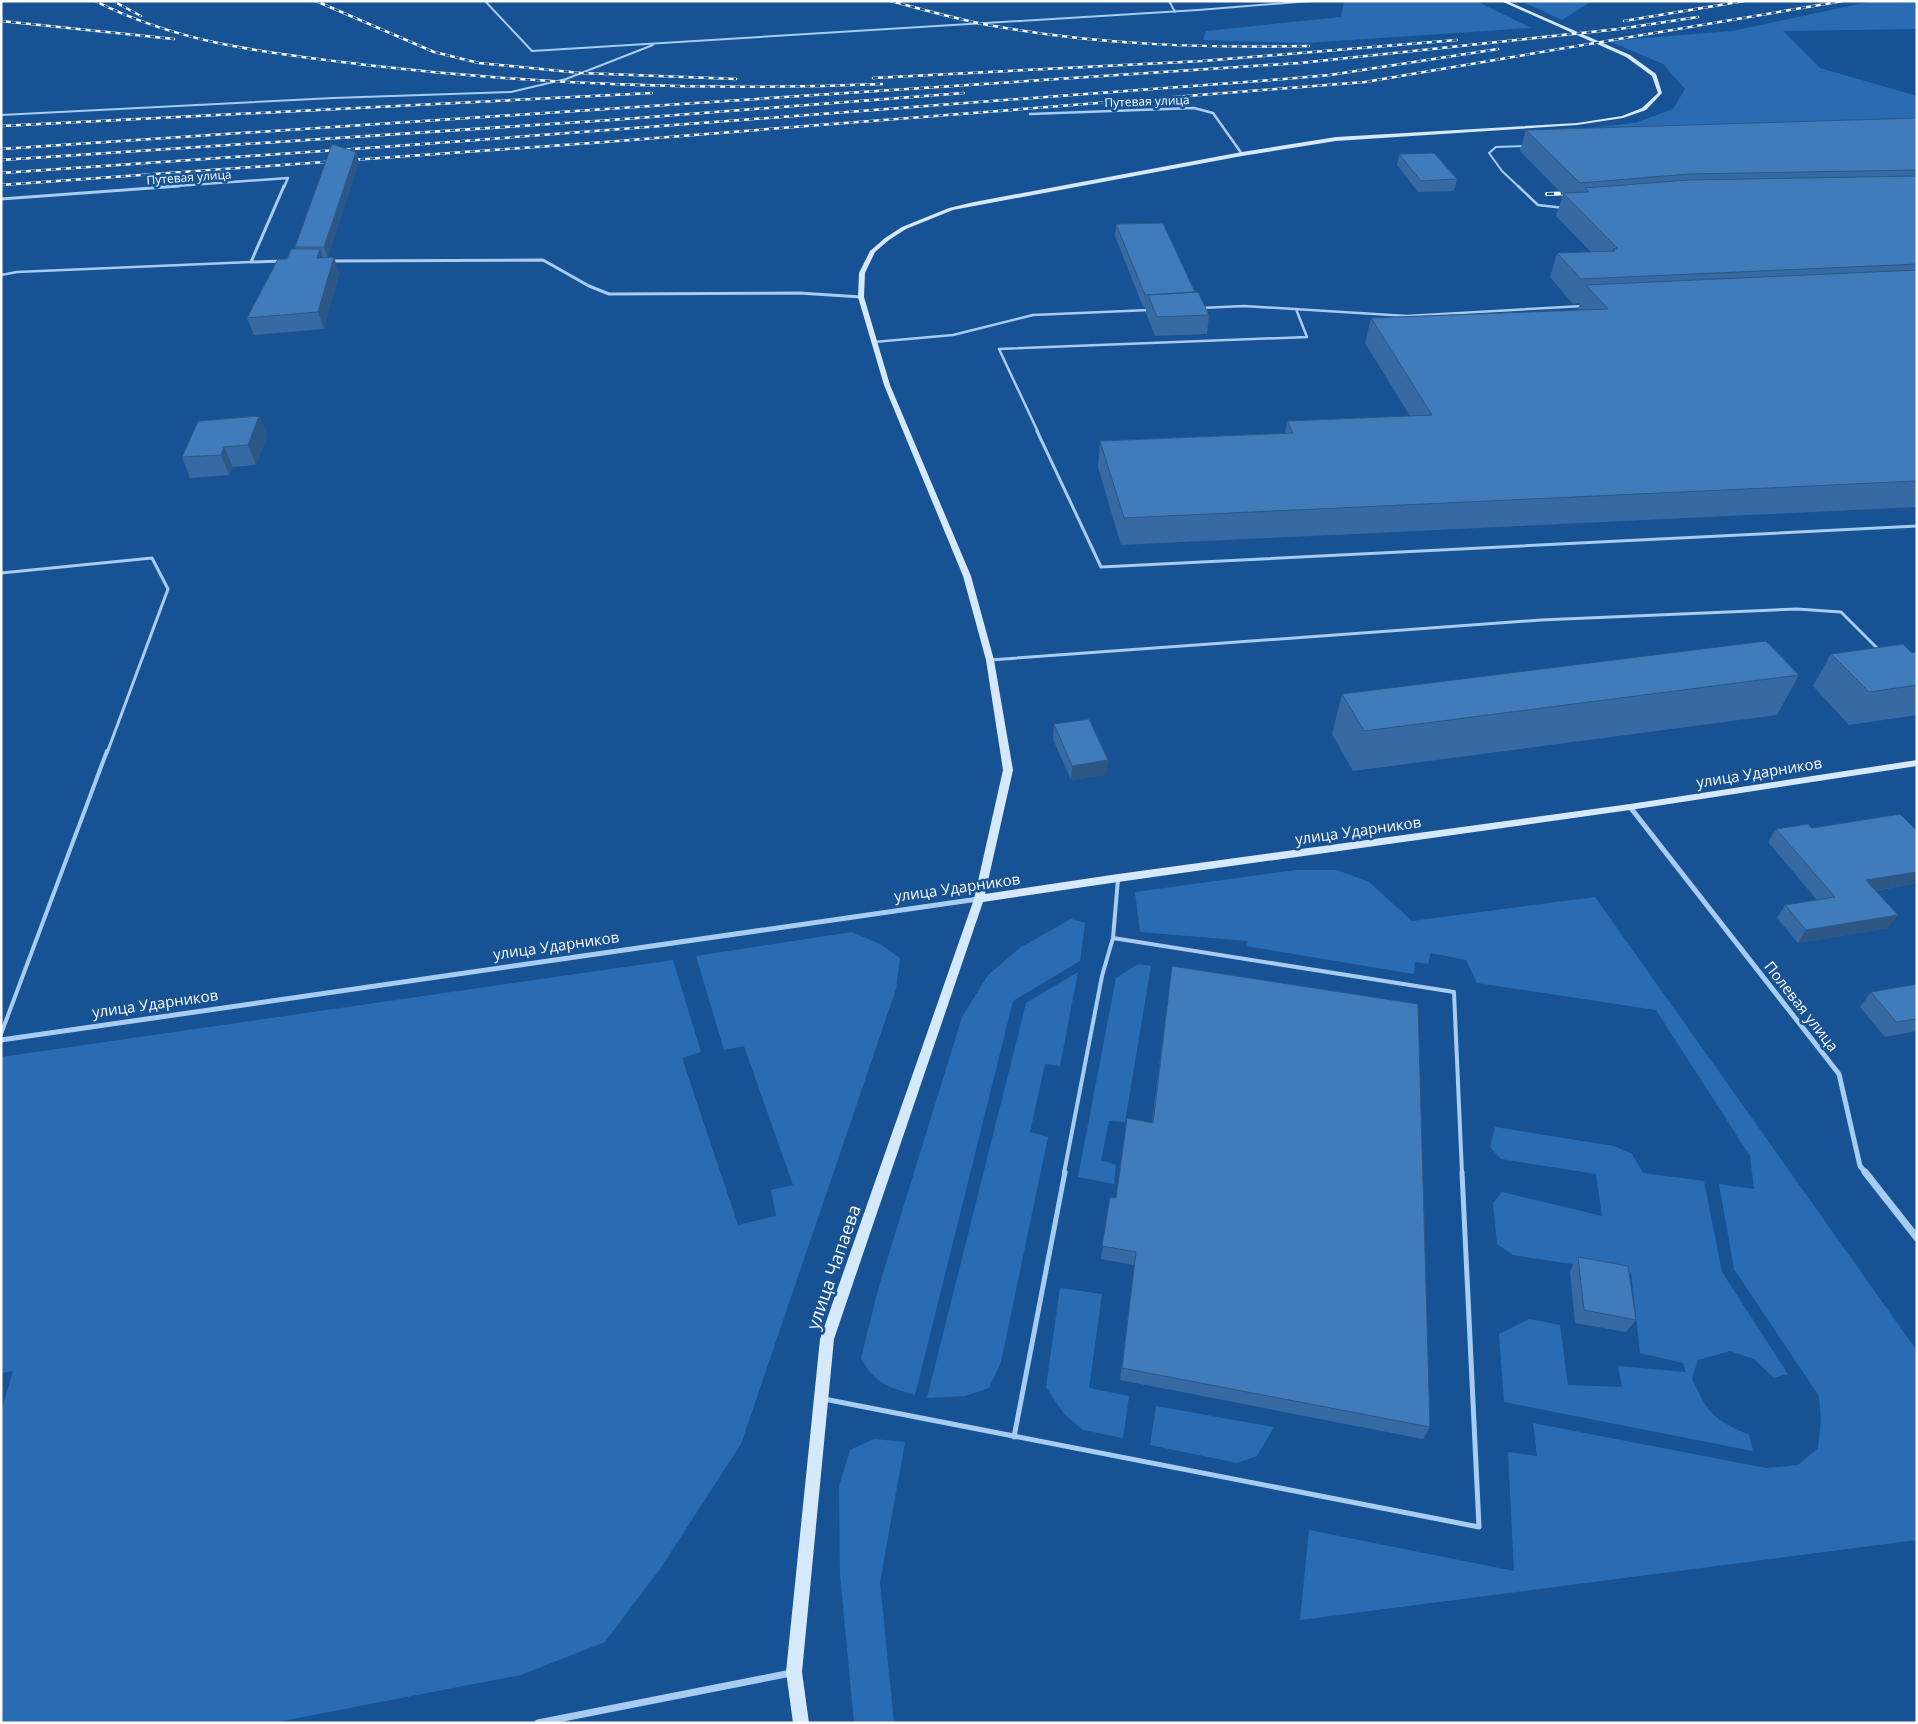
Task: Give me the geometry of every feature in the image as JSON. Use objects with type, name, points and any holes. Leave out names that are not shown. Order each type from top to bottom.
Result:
[{"type":"main road","name":"улица Чапаева","points":[[801,1723],[794,1672],[827,1339],[979,899],[1008,770],[990,660],[967,576],[887,385],[861,297],[862,273],[873,251],[904,228],[931,216],[974,204],[1242,154],[1336,139],[1577,124],[1623,117],[1644,109],[1660,93],[1654,74],[1628,56],[1503,1]]},
{"type":"main road","name":"улица Ударников","points":[[979,899],[1630,807],[1917,763]]},
{"type":"street","name":"Путевая улица","points":[[1030,114],[1194,108],[1213,113],[1242,154]]},
{"type":"street","name":"Путевая улица","points":[[1,200],[288,178],[251,262]]},
{"type":"street","points":[[329,261],[543,260],[589,286],[609,294],[799,292],[861,297]]},
{"type":"street","points":[[251,262],[290,261]]},
{"type":"street","name":"Полевая улица","points":[[1630,807],[1839,1074],[1860,1166],[1917,1238]]},
{"type":"street","name":"улица Ударников","points":[[1,1040],[979,899]]},
{"type":"street","points":[[538,1723],[794,1672]]},
{"type":"lane","points":[[485,1],[532,51],[1175,12],[1311,1]]},
{"type":"lane","points":[[1169,1],[1175,12]]},
{"type":"lane","points":[[1,115],[334,98],[511,92],[539,88],[557,82],[657,43]]},
{"type":"lane","points":[[1525,146],[1496,147],[1489,153],[1502,171],[1538,205],[1568,209]]},
{"type":"lane","points":[[1,275],[251,262]]},
{"type":"lane","points":[[1196,308],[1244,306],[1406,316],[1592,306]]},
{"type":"lane","points":[[1296,309],[1307,337],[999,349],[1101,566],[1917,526]]},
{"type":"lane","points":[[874,342],[953,335],[1033,315],[1157,310]]},
{"type":"lane","points":[[1,573],[152,558],[168,589],[1,1034]]},
{"type":"lane","points":[[990,660],[1541,620],[1797,609],[1841,612],[1882,653]]},
{"type":"lane","points":[[1014,1436],[1102,976],[1113,938],[1118,878]]},
{"type":"lane","points":[[821,1398],[1479,1527],[1454,992],[1113,938]]},
{"type":"shaded area","points":[[1344,1],[1476,1],[1531,28],[1306,43],[1203,40],[1206,31],[1341,17]]},
{"type":"shaded area","points":[[1521,1],[1592,1],[1562,20]]},
{"type":"shaded area","points":[[1873,1],[1917,1],[1917,29],[1783,31],[1820,68],[1917,96],[1917,122],[1577,129],[1635,123],[1673,109],[1685,89],[1663,64],[1609,41],[1732,31]]},
{"type":"shaded area","points":[[1296,870],[1337,870],[1369,882],[1412,921],[1595,897],[1917,1351],[1917,1540],[1300,1620],[1309,1530],[1514,1571],[1508,1452],[1537,1456],[1533,1423],[1766,1468],[1798,1465],[1818,1448],[1821,1421],[1819,1396],[1734,1269],[1719,1184],[1754,1189],[1750,1156],[1656,1010],[1477,983],[1466,960],[1431,953],[1428,964],[1415,962],[1414,974],[1246,946],[1248,941],[1140,932],[1135,892]]},
{"type":"shaded area","points":[[1071,919],[1085,923],[1080,961],[1013,1001],[915,1395],[897,1390],[877,1379],[861,1358],[879,1286],[962,1017],[988,975],[1021,947]]},
{"type":"shaded area","points":[[852,932],[880,944],[900,958],[896,989],[741,1444],[660,1569],[605,1642],[521,1675],[272,1723],[1,1723],[1,1412],[13,1371],[1,1373],[1,1057],[673,960],[701,1052],[682,1058],[738,1225],[776,1216],[771,1190],[793,1185],[744,1046],[724,1050],[696,956]]},
{"type":"shaded area","points":[[1138,964],[1151,966],[1125,1122],[1109,1121],[1101,1160],[1116,1165],[1114,1184],[1078,1177],[1116,978]]},
{"type":"shaded area","points":[[1078,972],[1060,1066],[1045,1064],[1030,1132],[1048,1137],[1001,1362],[989,1388],[965,1396],[927,1398],[1026,1003]]},
{"type":"shaded area","points":[[1495,1127],[1614,1146],[1632,1154],[1643,1173],[1704,1181],[1722,1272],[1788,1374],[1774,1378],[1754,1359],[1730,1351],[1698,1360],[1692,1378],[1702,1399],[1719,1419],[1749,1435],[1753,1451],[1504,1402],[1499,1334],[1529,1319],[1560,1325],[1568,1385],[1622,1387],[1618,1366],[1686,1372],[1683,1363],[1640,1353],[1631,1273],[1513,1255],[1497,1244],[1493,1203],[1502,1192],[1602,1216],[1596,1174],[1501,1159],[1490,1147]]},
{"type":"shaded area","points":[[1060,1288],[1102,1294],[1089,1388],[1129,1396],[1123,1438],[1083,1430],[1064,1414],[1046,1387]]},
{"type":"shaded area","points":[[1156,1406],[1274,1427],[1257,1456],[1237,1463],[1150,1445]]},
{"type":"shaded area","points":[[874,1439],[905,1442],[880,1582],[894,1723],[854,1723],[840,1574],[839,1486],[850,1450]]},
{"type":"building","points":[[1917,118],[1917,170],[1689,174],[1580,183],[1526,130]]},
{"type":"building","points":[[332,144],[356,152],[324,247],[295,247]]},
{"type":"building","points":[[1434,153],[1457,179],[1421,181],[1399,154]]},
{"type":"building","points":[[1917,176],[1917,264],[1581,279],[1557,253],[1615,251],[1613,249],[1618,249],[1563,193],[1589,192],[1585,188],[1689,180]]},
{"type":"building","points":[[1163,223],[1195,292],[1145,295],[1116,224]]},
{"type":"building","points":[[291,249],[320,249],[317,258],[334,257],[318,312],[247,318],[278,259],[287,259]]},
{"type":"building","points":[[1917,270],[1917,481],[1124,518],[1100,441],[1293,433],[1287,421],[1432,415],[1371,318],[1608,309],[1586,285]]},
{"type":"building","points":[[1198,292],[1209,315],[1157,317],[1148,295]]},
{"type":"building","points":[[259,416],[248,445],[224,447],[221,455],[182,457],[198,421]]},
{"type":"building","points":[[1766,641],[1799,675],[1364,731],[1342,694]]},
{"type":"building","points":[[1903,644],[1912,653],[1917,652],[1917,685],[1869,692],[1831,654]]},
{"type":"building","points":[[1089,719],[1108,760],[1072,766],[1054,724]]},
{"type":"building","points":[[1900,814],[1917,831],[1917,872],[1866,880],[1898,915],[1806,930],[1785,905],[1835,897],[1776,829],[1808,824],[1812,828]]},
{"type":"building","points":[[1172,966],[1418,1004],[1430,1427],[1122,1368],[1136,1252],[1102,1246],[1110,1197],[1116,1198],[1127,1118],[1153,1123]]},
{"type":"building","points":[[1917,984],[1917,1019],[1896,1022],[1871,992]]},
{"type":"building","points":[[1578,1257],[1628,1266],[1636,1320],[1584,1310]]},
{"type":"railway","points":[[95,1],[161,28],[227,45],[295,56],[430,72],[624,85],[753,87],[882,84]]},
{"type":"railway","points":[[113,1],[141,16]]},
{"type":"railway","points":[[316,1],[434,52],[479,63],[581,73],[736,79]]},
{"type":"railway","points":[[891,1],[981,24],[1073,37],[1191,46],[1309,46]]},
{"type":"railway","points":[[1624,21],[1744,1]]},
{"type":"railway","points":[[1,185],[605,142],[1365,82],[1843,1]]},
{"type":"railway","points":[[1,149],[1300,63],[1619,29],[1698,17]]},
{"type":"railway","points":[[1,21],[174,39]]},
{"type":"railway","points":[[873,78],[1202,61],[1457,40]]},
{"type":"railway","points":[[1,173],[396,146],[1284,79],[1330,75],[1498,49]]},
{"type":"railway","points":[[1,126],[652,93]]},
{"type":"railway","points":[[1,160],[611,120],[964,93]]},
{"type":"railway","points":[[1547,194],[1574,193]]}]
